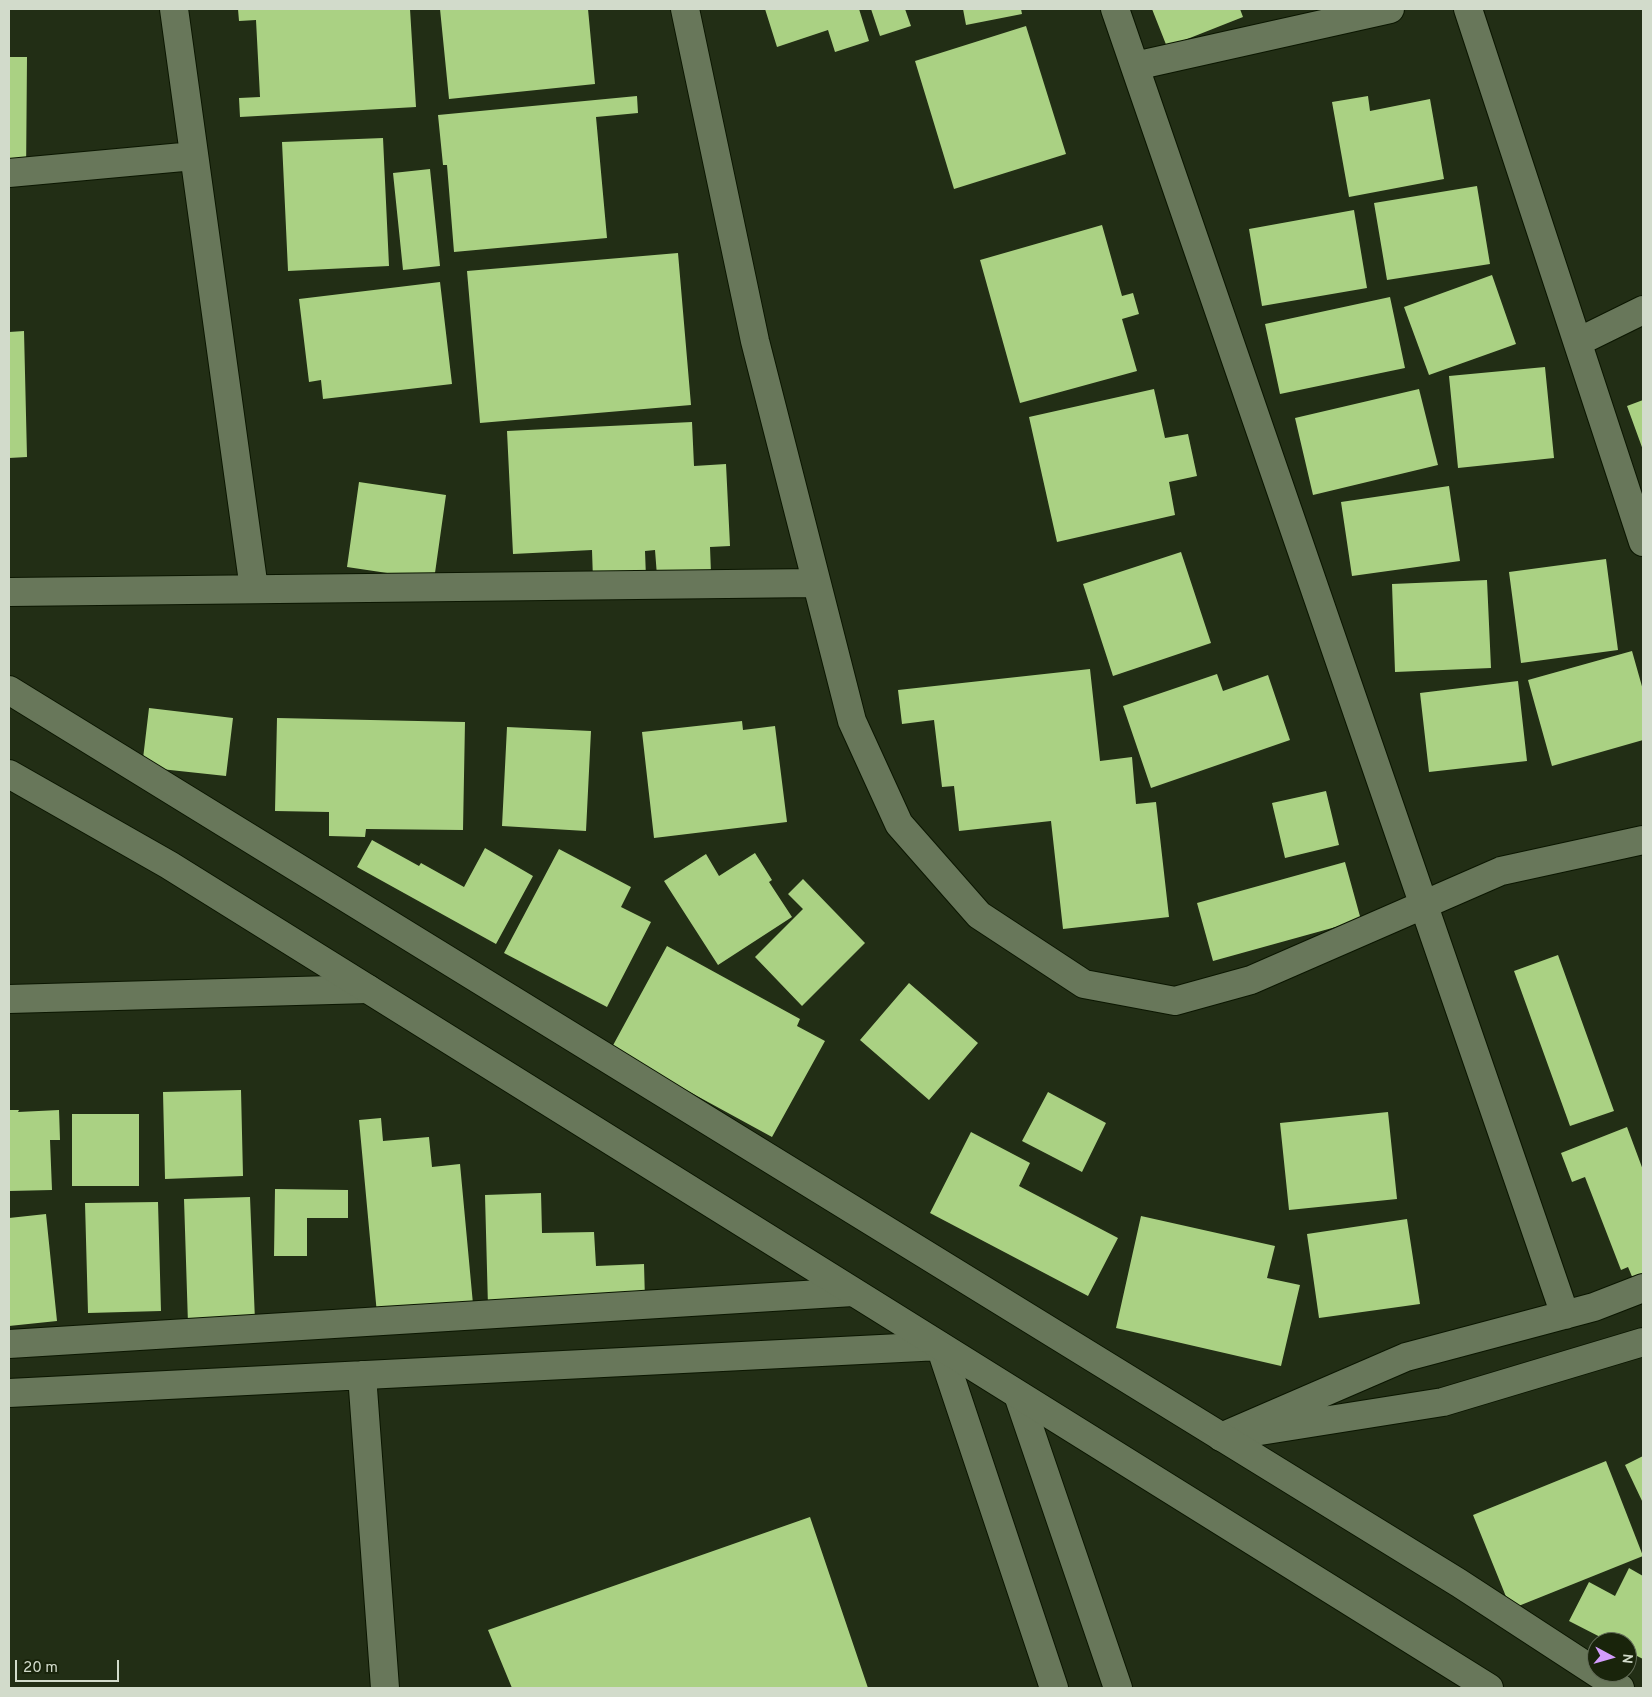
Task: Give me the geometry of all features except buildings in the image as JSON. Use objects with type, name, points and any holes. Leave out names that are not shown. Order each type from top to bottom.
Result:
[{"type":"street","points":[[174,9],[254,589]]},
{"type":"street","points":[[685,9],[755,341],[852,721],[898,824],[979,915],[1084,984],[1175,1001],[1251,980],[1501,871],[1643,840]]},
{"type":"street","points":[[1116,9],[1565,1315]]},
{"type":"street","points":[[1135,66],[1390,9]]},
{"type":"street","points":[[1468,9],[1643,542]]},
{"type":"street","points":[[9,173],[194,156]]},
{"type":"street","points":[[1578,342],[1643,310]]},
{"type":"street","points":[[9,592],[816,584]]},
{"type":"street","points":[[9,690],[1459,1583],[1620,1688]]},
{"type":"street","points":[[9,774],[169,865],[1489,1688]]},
{"type":"street","points":[[9,999],[368,989]]},
{"type":"street","points":[[1221,1437],[1406,1356],[1594,1307],[1643,1288]]},
{"type":"street","points":[[9,1344],[853,1292]]},
{"type":"street","points":[[1221,1437],[1443,1402],[1643,1342]]},
{"type":"street","points":[[9,1393],[940,1346]]},
{"type":"street","points":[[940,1346],[1054,1688]]},
{"type":"street","points":[[362,1375],[385,1688]]},
{"type":"street","points":[[1018,1395],[1118,1688]]}]
